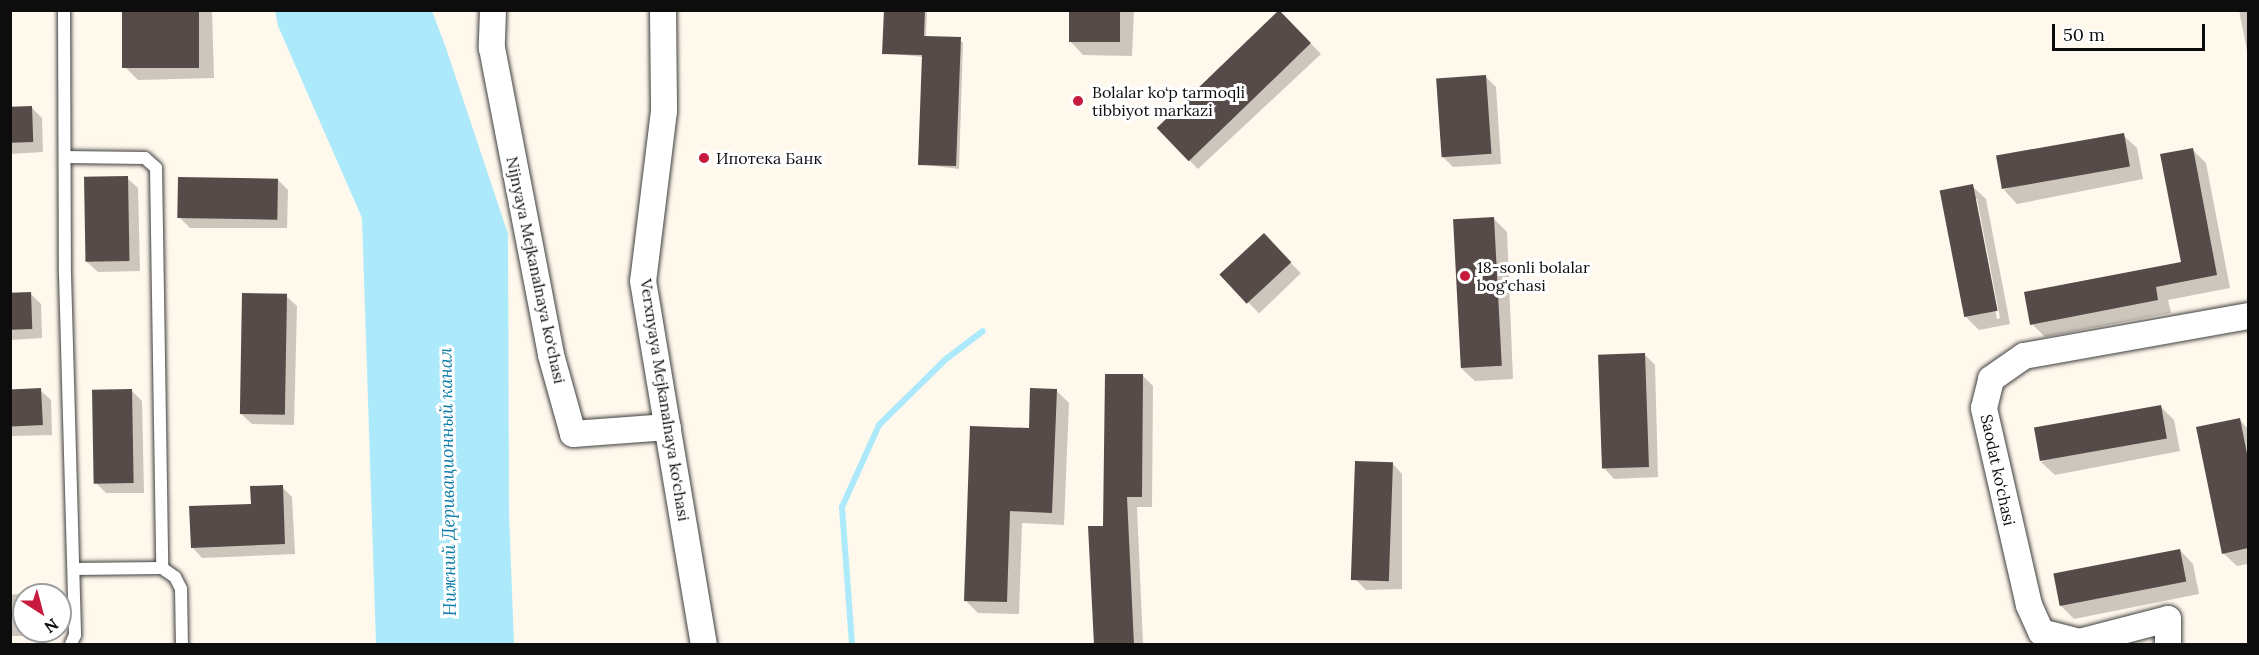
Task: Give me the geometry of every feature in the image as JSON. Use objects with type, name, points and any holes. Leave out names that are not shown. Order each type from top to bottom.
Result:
[{"type":"street","name":"Nijnyaya Mejkanalnaya ko‘chasi","points":[[493,10],[492,48],[551,355],[573,434],[668,427]]},
{"type":"street","name":"Verxnyaya Mejkanalnaya ko‘chasi","points":[[663,10],[664,111],[643,281],[704,645]]},
{"type":"street","name":"Saodat ko‘chasi","points":[[2168,645],[2168,619],[2080,642],[2041,632],[2028,605],[1984,408],[1991,379],[2024,356],[2248,316]]},
{"type":"lane","points":[[64,10],[64,157],[75,635],[70,645]]},
{"type":"lane","points":[[64,157],[145,158],[156,168],[162,568]]},
{"type":"lane","points":[[74,569],[162,568],[175,576],[181,589],[182,645]]},
{"type":"water","name":"Нижний Деривационный канал","points":[[275,11],[432,11],[446,48],[508,234],[509,513],[514,644],[376,644],[362,218],[278,26]]},
{"type":"building","points":[[122,10],[199,10],[199,68],[122,68]]},
{"type":"building","points":[[884,10],[925,10],[924,36],[961,37],[956,166],[918,165],[922,55],[882,54]]},
{"type":"building","points":[[1069,10],[1120,10],[1120,42],[1069,42]]},
{"type":"building","points":[[1279,10],[1311,43],[1189,161],[1157,128]]},
{"type":"building","points":[[1486,75],[1492,154],[1442,157],[1436,78]]},
{"type":"building","points":[[32,106],[33,142],[11,143],[10,107]]},
{"type":"building","points":[[2124,133],[2130,166],[2002,189],[1996,156]]},
{"type":"building","points":[[2193,148],[2217,275],[2156,287],[2158,300],[2030,325],[2024,292],[2181,262],[2160,154]]},
{"type":"building","points":[[128,176],[129,261],[85,262],[84,177]]},
{"type":"building","points":[[178,177],[278,179],[277,220],[177,218]]},
{"type":"building","points":[[1973,184],[1998,311],[1964,317],[1940,190]]},
{"type":"building","points":[[1494,217],[1502,366],[1461,368],[1453,219]]},
{"type":"building","points":[[1264,233],[1291,262],[1247,304],[1219,275]]},
{"type":"building","points":[[31,292],[32,329],[11,330],[10,293]]},
{"type":"building","points":[[242,293],[287,294],[285,415],[240,414]]},
{"type":"building","points":[[1645,353],[1649,467],[1602,469],[1598,355]]},
{"type":"building","points":[[1105,374],[1143,374],[1142,497],[1127,497],[1134,645],[1094,645],[1088,526],[1103,526]]},
{"type":"building","points":[[41,388],[43,425],[12,427],[10,390]]},
{"type":"building","points":[[1030,388],[1057,389],[1052,513],[1010,511],[1007,602],[964,601],[970,426],[1029,428]]},
{"type":"building","points":[[132,389],[134,483],[94,484],[92,390]]},
{"type":"building","points":[[2161,405],[2167,438],[2040,461],[2034,427]]},
{"type":"building","points":[[2240,418],[2248,459],[2248,548],[2222,554],[2196,427]]},
{"type":"building","points":[[1355,461],[1393,462],[1389,581],[1351,580]]},
{"type":"building","points":[[283,485],[285,544],[191,548],[189,506],[251,504],[250,486]]},
{"type":"building","points":[[2180,549],[2186,581],[2060,606],[2053,574]]},
{"type":"waterway","points":[[852,644],[842,507],[879,425],[946,359],[983,331]]},
{"type":"place","name":"Bolalar ko‘p tarmoqli tibbiyot markazi","points":[[1078,101]]},
{"type":"place","name":"Ипотека Банк","points":[[704,158]]},
{"type":"place","name":"18-sonli bolalar bog'chasi","points":[[1465,276]]}]
